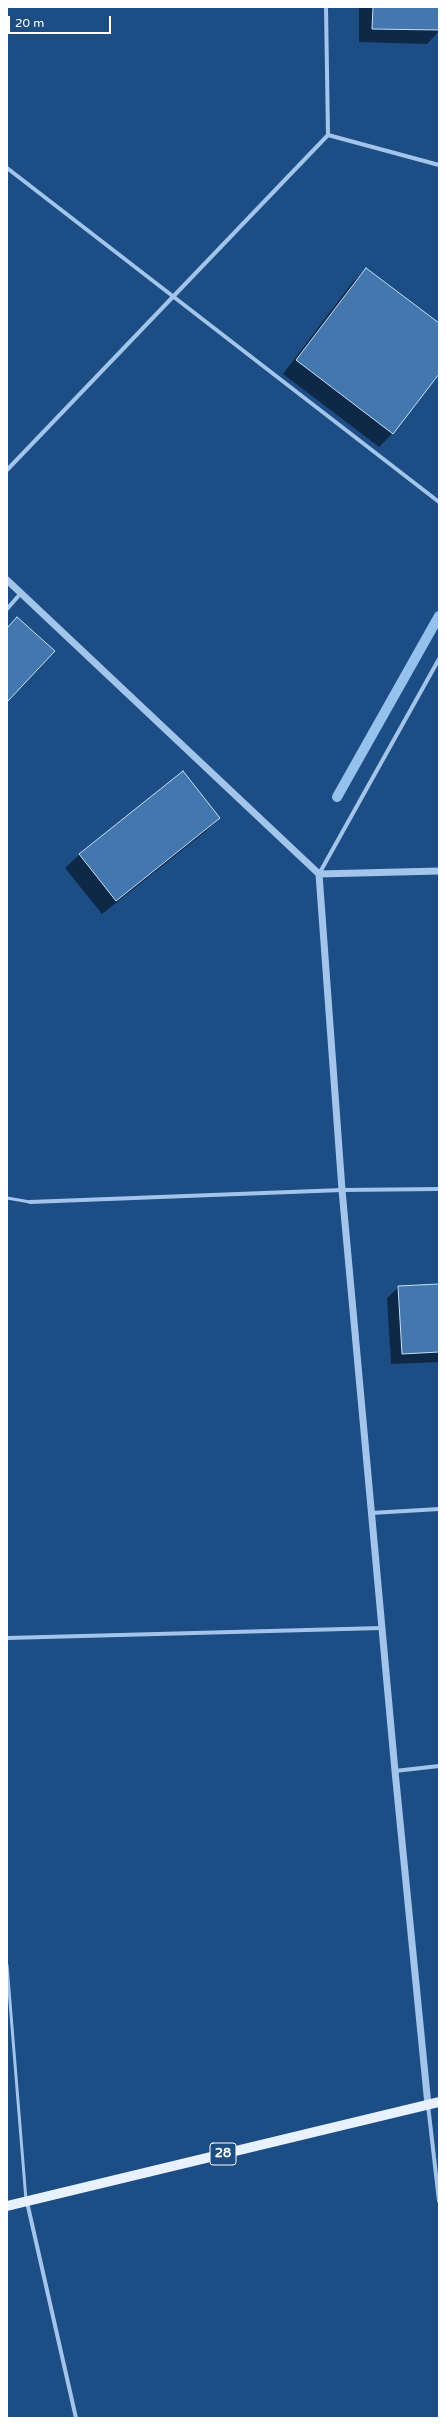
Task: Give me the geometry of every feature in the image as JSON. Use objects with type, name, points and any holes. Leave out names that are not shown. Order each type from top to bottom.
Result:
[{"type":"main road","name":"28","points":[[7,2206],[439,2102]]},
{"type":"street","points":[[7,470],[328,135],[326,7]]},
{"type":"street","points":[[328,135],[439,165]]},
{"type":"street","points":[[7,168],[439,502]]},
{"type":"street","points":[[7,580],[319,874],[439,871]]},
{"type":"street","points":[[7,609],[20,593]]},
{"type":"street","points":[[439,659],[319,874],[342,1190],[395,1771],[439,2201]]},
{"type":"street","points":[[30,1202],[342,1190],[439,1189]]},
{"type":"street","points":[[372,1513],[439,1510]]},
{"type":"street","points":[[7,1638],[382,1628]]},
{"type":"street","points":[[395,1771],[439,1766]]},
{"type":"street","points":[[27,2202],[76,2418]]},
{"type":"lane","points":[[7,1198],[30,1202]]},
{"type":"lane","points":[[7,1964],[27,2202]]},
{"type":"building","points":[[373,7],[439,7],[439,30],[372,29]]},
{"type":"building","points":[[366,268],[439,323],[439,374],[393,434],[296,360]]},
{"type":"building","points":[[17,617],[55,651],[7,702],[7,628]]},
{"type":"building","points":[[183,771],[220,818],[116,901],[79,854]]},
{"type":"building","points":[[439,1284],[439,1352],[402,1354],[398,1286]]},
{"type":"waterway","points":[[337,797],[439,616]]}]
